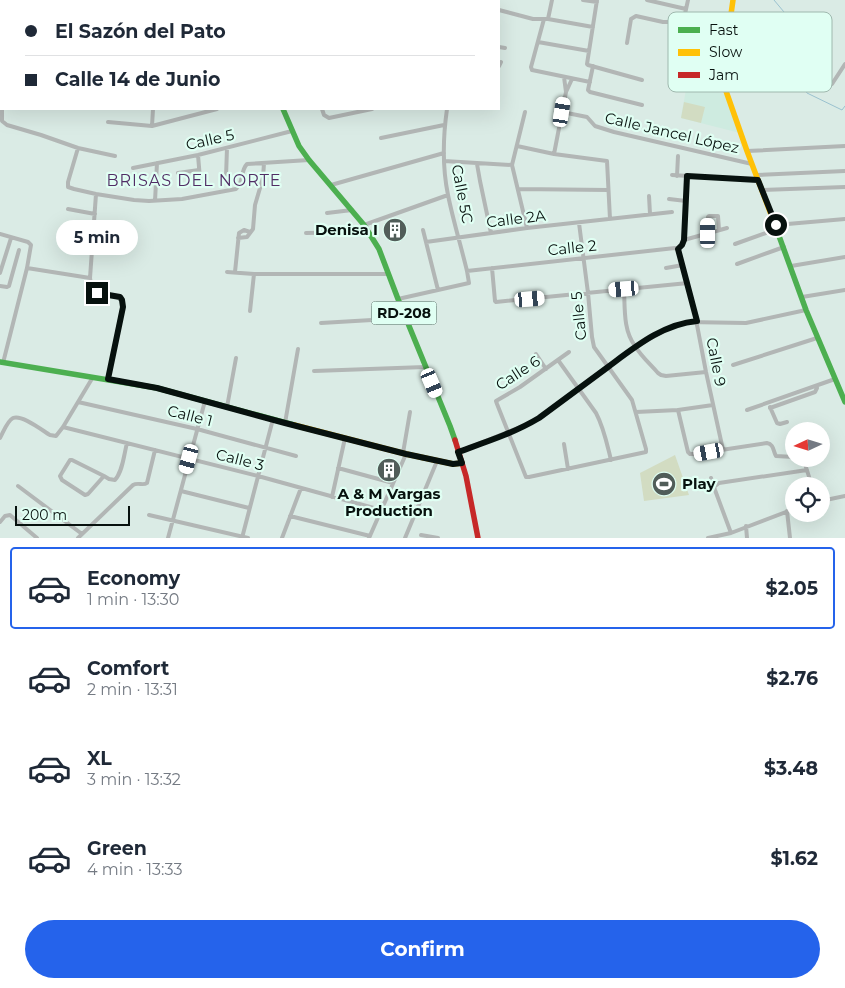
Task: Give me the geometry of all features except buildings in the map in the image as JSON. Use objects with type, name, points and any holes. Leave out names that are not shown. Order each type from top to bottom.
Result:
[{"type":"main road","points":[[726,92],[806,310],[845,402]]},
{"type":"main road","name":"RD-208","points":[[283,110],[299,146],[366,226],[379,249],[450,426],[462,463],[478,538]]},
{"type":"main road","points":[[1,362],[157,388],[404,453],[453,464],[462,463]]},
{"type":"street","points":[[552,0],[538,42],[531,67],[532,70],[590,82]]},
{"type":"street","points":[[583,0],[597,1],[586,64],[642,80]]},
{"type":"street","points":[[647,0],[686,9]]},
{"type":"street","points":[[685,12],[688,0]]},
{"type":"street","points":[[500,10],[533,19],[546,19],[593,27]]},
{"type":"street","points":[[627,43],[633,17],[638,16],[668,22]]},
{"type":"street","points":[[538,42],[589,51]]},
{"type":"street","points":[[500,47],[504,48]]},
{"type":"street","points":[[832,84],[845,64]]},
{"type":"street","points":[[593,66],[589,92],[642,105]]},
{"type":"street","points":[[564,77],[566,92]]},
{"type":"street","points":[[554,154],[566,92],[572,79]]},
{"type":"street","points":[[2,110],[2,123],[78,148],[115,156]]},
{"type":"street","points":[[152,126],[153,110]]},
{"type":"street","points":[[322,110],[327,118],[367,110]]},
{"type":"street","name":"Calle 5C","points":[[438,290],[469,283],[448,194],[444,161],[444,125],[447,110]]},
{"type":"street","points":[[108,122],[152,126],[199,111]]},
{"type":"street","points":[[525,112],[512,165],[527,228]]},
{"type":"street","name":"Calle Jancel López","points":[[562,112],[586,117],[595,126],[614,132],[752,164]]},
{"type":"street","points":[[381,138],[444,125]]},
{"type":"street","name":"Calle 5","points":[[133,168],[198,155],[292,131]]},
{"type":"street","points":[[517,146],[554,154],[607,161],[609,169],[610,219]]},
{"type":"street","points":[[747,150],[845,146]]},
{"type":"street","points":[[78,148],[68,186],[96,194],[134,200],[182,199],[236,189],[241,184],[245,165],[309,160]]},
{"type":"street","points":[[226,177],[227,148]]},
{"type":"street","points":[[331,185],[444,153]]},
{"type":"street","points":[[198,155],[200,179]]},
{"type":"street","points":[[678,156],[675,175],[757,177],[845,171]]},
{"type":"street","points":[[444,161],[512,165]]},
{"type":"street","points":[[156,201],[157,163]]},
{"type":"street","points":[[234,272],[238,238],[247,237],[253,228],[256,205],[263,178],[264,163]]},
{"type":"street","points":[[478,164],[491,233]]},
{"type":"street","points":[[178,173],[199,170]]},
{"type":"street","points":[[678,249],[684,240],[687,176]]},
{"type":"street","points":[[762,190],[845,187]]},
{"type":"street","points":[[518,189],[608,190]]},
{"type":"street","points":[[96,194],[90,278],[92,288],[100,294],[120,297],[123,307],[108,379]]},
{"type":"street","points":[[306,233],[355,232],[448,194]]},
{"type":"street","points":[[649,196],[650,214]]},
{"type":"street","points":[[669,199],[686,201]]},
{"type":"street","points":[[68,209],[95,214]]},
{"type":"street","points":[[327,212],[352,210]]},
{"type":"street","name":"Calle 2A","points":[[426,242],[527,228],[672,212]]},
{"type":"street","points":[[708,233],[708,217],[710,216],[718,216],[719,230]]},
{"type":"street","points":[[735,244],[776,227],[845,219]]},
{"type":"street","name":"Calle 5","points":[[579,223],[594,347],[632,400],[646,449],[646,452],[611,460]]},
{"type":"street","points":[[684,240],[727,228]]},
{"type":"street","points":[[398,299],[438,290],[423,230]]},
{"type":"street","points":[[0,234],[30,243],[31,245],[27,268],[1,362]]},
{"type":"street","points":[[0,273],[11,238]]},
{"type":"street","points":[[738,264],[784,247]]},
{"type":"street","name":"Calle 2","points":[[467,271],[678,249]]},
{"type":"street","name":"Calle 9","points":[[678,249],[697,321],[723,450]]},
{"type":"street","points":[[0,286],[9,286],[19,250]]},
{"type":"street","points":[[791,266],[845,257]]},
{"type":"street","points":[[666,268],[683,265]]},
{"type":"street","points":[[27,268],[90,278]]},
{"type":"street","points":[[492,268],[496,302],[688,283]]},
{"type":"street","points":[[227,272],[254,274],[388,274]]},
{"type":"street","points":[[250,311],[254,274]]},
{"type":"street","points":[[624,289],[628,334],[635,347],[658,373],[666,376],[706,372]]},
{"type":"street","points":[[802,297],[845,290]]},
{"type":"street","points":[[458,452],[509,433],[539,418],[635,347],[668,329],[687,322],[697,321],[746,323],[806,310]]},
{"type":"street","points":[[321,323],[406,318]]},
{"type":"street","points":[[733,365],[817,338]]},
{"type":"street","points":[[285,423],[298,349]]},
{"type":"street","name":"Calle 6","points":[[568,469],[526,477],[496,401],[520,387],[569,352]]},
{"type":"street","points":[[536,354],[546,369]]},
{"type":"street","points":[[227,407],[236,358]]},
{"type":"street","points":[[558,360],[601,422],[611,460],[568,469],[564,444]]},
{"type":"street","points":[[314,371],[425,366]]},
{"type":"street","points":[[0,438],[10,421],[16,417],[22,418],[50,435],[56,436],[94,377]]},
{"type":"street","points":[[747,410],[835,379]]},
{"type":"street","points":[[770,408],[815,392],[816,386]]},
{"type":"street","points":[[168,538],[205,401]]},
{"type":"street","name":"Calle 1","points":[[78,402],[197,429],[296,456]]},
{"type":"street","points":[[768,403],[777,422],[780,424],[785,423]]},
{"type":"street","points":[[636,412],[678,410],[713,405]]},
{"type":"street","points":[[678,410],[690,454],[770,443],[776,456],[785,457]]},
{"type":"street","points":[[290,516],[369,537],[404,453],[410,412]]},
{"type":"street","points":[[242,537],[274,419]]},
{"type":"street","name":"Calle 3","points":[[63,427],[258,476],[381,510]]},
{"type":"street","points":[[332,497],[345,437]]},
{"type":"street","points":[[104,476],[85,495],[62,480],[60,476],[70,460],[72,460],[104,476],[112,480],[116,478],[120,470],[127,443]]},
{"type":"street","points":[[78,538],[133,485],[147,483],[155,450]]},
{"type":"street","points":[[405,538],[437,461]]},
{"type":"street","points":[[338,468],[393,483]]},
{"type":"street","points":[[714,487],[718,483],[807,470],[809,477]]},
{"type":"street","points":[[712,478],[731,532]]},
{"type":"street","points":[[18,486],[82,534]]},
{"type":"street","points":[[282,538],[301,488]]},
{"type":"street","points":[[181,491],[249,508]]},
{"type":"street","points":[[830,499],[845,496]]},
{"type":"street","points":[[708,538],[731,532],[785,511]]},
{"type":"street","points":[[0,522],[4,516],[10,515],[37,538]]},
{"type":"street","points":[[150,515],[248,538]]},
{"type":"street","points":[[788,522],[790,538]]},
{"type":"street","points":[[746,526],[747,538]]},
{"type":"street","points":[[421,535],[438,538]]},
{"type":"shaded area","points":[[686,92],[717,92],[725,94],[740,133],[681,118]]},
{"type":"shaded area","points":[[684,102],[705,107],[701,123],[681,118]]},
{"type":"shaded area","name":"Play","points":[[675,455],[689,495],[644,501],[640,473]]},
{"type":"waterway","points":[[774,0],[784,12]]},
{"type":"waterway","points":[[806,92],[842,110],[845,106]]},
{"type":"traffic: fast","points":[[283,110],[299,146],[364,225],[379,249],[455,440]]},
{"type":"traffic: fast","points":[[775,225],[806,310],[845,402]]},
{"type":"traffic: fast","points":[[0,362],[157,388],[294,425]]},
{"type":"traffic: slow","points":[[731,12],[733,0]]},
{"type":"traffic: slow","points":[[726,92],[775,225]]},
{"type":"traffic: slow","points":[[294,425],[406,454],[453,464],[462,463]]},
{"type":"traffic: jam","points":[[455,440],[466,476],[478,538]]},
{"type":"place","name":"Denisa I","points":[[395,230]]},
{"type":"place","name":"A & M Vargas Production","points":[[389,470]]},
{"type":"place","name":"Play","points":[[664,484]]},
{"type":"district","name":"BRISAS DEL NORTE","points":[[194,180]]},
{"type":"route","points":[[97,293],[120,297],[123,302],[108,379],[157,388],[285,423],[453,464],[462,463],[458,452],[509,433],[539,418],[635,347],[653,336],[678,325],[697,321],[678,249],[684,240],[687,176],[758,180],[776,225]]}]
